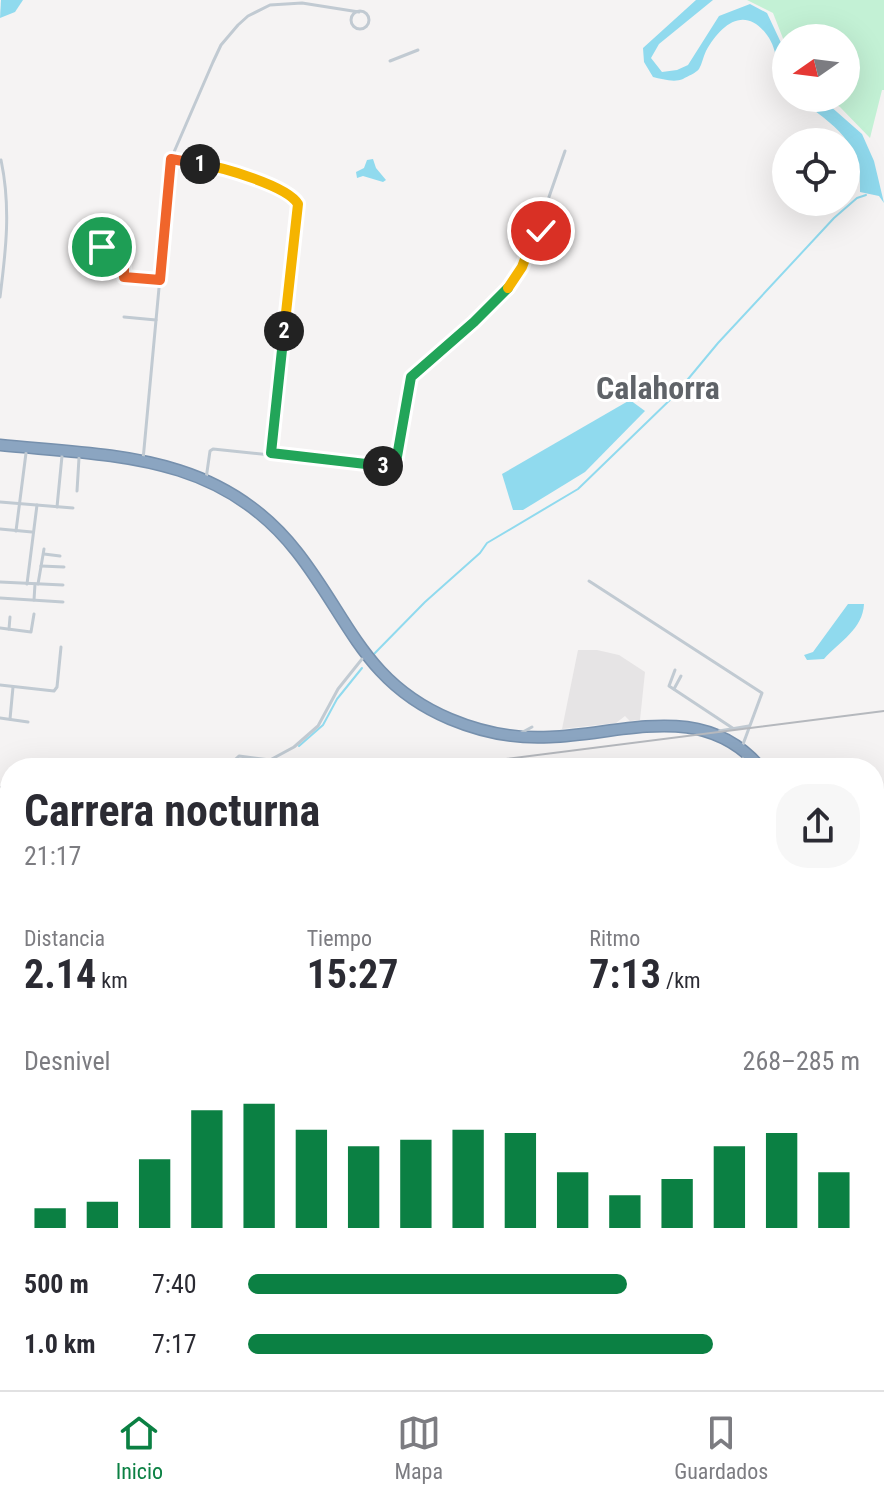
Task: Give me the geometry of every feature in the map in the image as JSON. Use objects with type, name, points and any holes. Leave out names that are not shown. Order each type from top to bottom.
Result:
[{"type":"highway","points":[[0,448],[143,460],[206,479],[248,504],[283,535],[307,566],[364,659]]},
{"type":"highway","points":[[0,448],[142,466],[180,475],[215,489],[245,508],[288,549],[364,659],[400,695],[434,716],[495,737],[554,741],[653,729],[679,729],[714,738],[742,758]]},
{"type":"highway","points":[[374,669],[403,692],[436,712],[466,725],[517,736],[541,737],[680,725],[711,732],[742,758]]},
{"type":"street","points":[[143,460],[171,159],[197,96],[221,45],[248,16],[270,5],[302,3],[344,8],[359,12],[368,18],[365,27],[355,28],[352,17],[344,8]]},
{"type":"street","points":[[352,17],[359,12]]},
{"type":"street","points":[[390,61],[418,50]]},
{"type":"street","points":[[206,479],[210,451],[218,446],[395,468],[410,379],[508,289],[522,267],[533,238],[541,231],[542,217],[565,151]]},
{"type":"street","points":[[171,159],[243,174],[293,195],[298,204],[271,453]]},
{"type":"street","points":[[0,297],[8,225],[8,202],[1,160]]},
{"type":"street","points":[[102,235],[102,247],[124,250],[124,277]]},
{"type":"street","points":[[105,276],[160,280]]},
{"type":"street","points":[[124,317],[156,320]]},
{"type":"street","points":[[16,531],[26,453]]},
{"type":"street","points":[[57,507],[62,456]]},
{"type":"street","points":[[77,491],[79,458]]},
{"type":"street","points":[[0,502],[73,508]]},
{"type":"street","points":[[27,584],[37,505]]},
{"type":"street","points":[[0,529],[33,532]]},
{"type":"street","points":[[34,600],[44,552],[60,556]]},
{"type":"street","points":[[41,566],[64,567]]},
{"type":"street","points":[[589,581],[762,693],[749,726],[742,758]]},
{"type":"street","points":[[0,582],[63,585]]},
{"type":"street","points":[[0,598],[63,602]]},
{"type":"street","points":[[0,628],[31,632],[34,614]]},
{"type":"street","points":[[9,629],[10,617]]},
{"type":"street","points":[[0,685],[36,690],[56,689],[61,647]]},
{"type":"street","points":[[274,758],[294,747],[318,726],[338,689],[364,659]]},
{"type":"street","points":[[675,670],[668,685],[734,729]]},
{"type":"street","points":[[674,689],[681,676]]},
{"type":"street","points":[[10,719],[13,687]]},
{"type":"street","points":[[0,718],[28,722]]},
{"type":"street","points":[[517,736],[532,726],[541,737]]},
{"type":"street","points":[[711,732],[749,726]]},
{"type":"shaded area","points":[[578,650],[619,655],[645,672],[640,720],[630,721],[625,716],[616,723],[562,729]]},
{"type":"green space","points":[[747,0],[884,0],[884,90],[870,138],[845,112],[860,112],[860,24],[777,24],[773,13]]},
{"type":"water","points":[[1,0],[23,0],[15,12],[0,18]]},
{"type":"water","points":[[696,0],[713,0],[659,44],[651,58],[662,72],[688,65],[719,16],[750,4],[767,13],[772,24],[772,45],[767,35],[750,21],[733,22],[718,34],[706,51],[699,69],[676,81],[653,77],[644,62],[643,48]]},
{"type":"water","points":[[815,112],[837,112],[855,128],[834,127]]},
{"type":"water","points":[[860,132],[874,161],[884,203],[879,196],[860,192]]},
{"type":"water","points":[[373,159],[386,180],[383,182],[363,176],[357,178],[356,172],[364,168],[367,160]]},
{"type":"water","points":[[630,400],[645,411],[585,472],[523,510],[513,510],[502,474]]},
{"type":"water","points":[[848,604],[864,604],[855,628],[824,659],[807,660],[804,655],[813,652]]},
{"type":"waterway","points":[[372,656],[487,543],[578,489],[674,396],[718,343],[834,218],[857,198],[866,195]]},
{"type":"waterway","points":[[299,746],[323,725],[337,699],[362,668]]},
{"type":"railway","points":[[514,758],[884,711]]},
{"type":"district","name":"Calahorra","points":[[658,388]]},
{"type":"route","points":[[102,247],[124,250],[124,277],[160,280],[171,159],[232,170],[293,195],[298,204],[271,453],[395,468],[410,379],[508,289],[522,267],[533,238],[541,231]]}]
